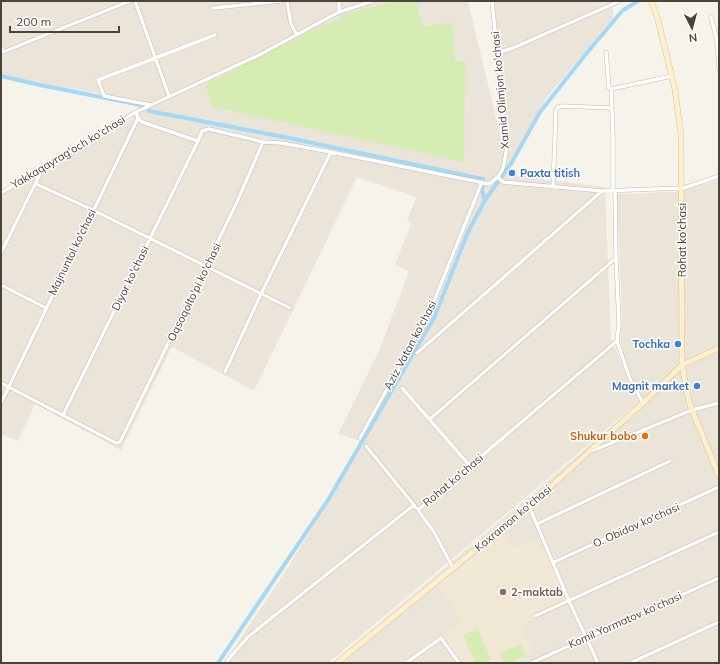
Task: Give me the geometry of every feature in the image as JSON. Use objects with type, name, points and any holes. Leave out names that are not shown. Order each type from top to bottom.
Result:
[{"type":"street","points":[[1,46],[3,52],[130,1]]},
{"type":"street","points":[[135,1],[169,96]]},
{"type":"street","points":[[213,8],[247,3],[282,1]]},
{"type":"street","points":[[287,1],[291,24],[297,35]]},
{"type":"street","points":[[339,1],[339,12]]},
{"type":"street","name":"Yakkaqayrag'och ko'chasi","points":[[1,193],[136,112],[259,55],[339,12],[373,1]]},
{"type":"street","name":"Xamid Olimjon ko'chasi","points":[[492,1],[507,146],[503,168],[498,177]]},
{"type":"street","points":[[497,53],[513,48],[620,1]]},
{"type":"street","name":"Rohat ko'chasi","points":[[651,1],[657,16],[676,90],[681,135],[682,365],[689,402],[719,476]]},
{"type":"street","points":[[711,16],[717,41],[719,69]]},
{"type":"street","points":[[151,105],[104,96],[98,80],[215,35]]},
{"type":"street","points":[[606,52],[612,108],[619,323],[617,341],[630,379],[643,403]]},
{"type":"street","points":[[611,89],[672,76]]},
{"type":"street","points":[[553,187],[556,110],[558,107],[612,108]]},
{"type":"street","points":[[136,112],[138,118],[142,122],[198,141],[202,131],[209,129],[263,142],[280,143],[331,152],[489,184],[498,177],[503,182],[602,191],[681,189],[719,176]]},
{"type":"street","name":"Majnuntol ko'chasi","points":[[1,403],[138,118]]},
{"type":"street","name":"Diyor ko'chasi","points":[[63,415],[198,141]]},
{"type":"street","name":"Oqsoqolto'pi ko'chasi","points":[[63,415],[116,443],[119,443],[122,440],[238,200],[263,142]]},
{"type":"street","points":[[225,372],[261,294],[331,152]]},
{"type":"street","points":[[1,253],[44,167]]},
{"type":"street","name":"Aziz Vatan ko'chasi","points":[[360,438],[430,311],[482,182]]},
{"type":"street","points":[[36,184],[93,210],[290,308]]},
{"type":"street","points":[[417,353],[602,191]]},
{"type":"street","points":[[430,419],[616,258]]},
{"type":"street","points":[[1,285],[46,308]]},
{"type":"street","name":"Rohat ko'chasi","points":[[418,510],[617,341]]},
{"type":"street","name":"Kaxramon ko'chasi","points":[[337,663],[529,506],[643,403],[682,365],[719,348]]},
{"type":"street","points":[[1,384],[63,415]]},
{"type":"street","points":[[402,388],[470,466]]},
{"type":"street","points":[[589,452],[692,410],[719,403]]},
{"type":"street","points":[[366,446],[434,532],[453,568]]},
{"type":"street","points":[[537,524],[670,461]]},
{"type":"street","name":"O. Obidov ko'chasi","points":[[554,562],[719,487]]},
{"type":"street","name":"Rohat ko'chasi","points":[[226,663],[249,636],[414,505]]},
{"type":"street","points":[[529,506],[554,562],[569,601],[598,663]]},
{"type":"street","points":[[535,616],[719,532]]},
{"type":"street","name":"Komil Yormatov ko'chasi","points":[[532,663],[719,578]]},
{"type":"street","points":[[630,663],[719,622]]},
{"type":"street","points":[[406,663],[441,638],[459,663]]},
{"type":"shaded area","points":[[1,1],[468,1],[506,160],[509,144],[494,1],[623,1],[612,7],[614,17],[548,96],[508,166],[510,175],[605,187],[611,339],[639,402],[328,663],[224,663],[289,566],[364,442],[338,434],[379,351],[409,271],[395,265],[411,223],[407,221],[416,197],[357,177],[254,391],[172,347],[121,450],[35,404],[18,441],[1,434],[1,193],[131,120],[142,101],[26,81],[1,74]]},
{"type":"shaded area","points":[[719,180],[719,663],[332,663],[640,403],[620,340],[622,318],[617,194],[676,192]]},
{"type":"shaded area","name":"2-maktab","points":[[504,531],[512,548],[540,538],[566,600],[533,614],[536,618],[521,625],[534,652],[511,663],[463,663],[442,635],[461,621],[438,585]]},
{"type":"green space","points":[[398,1],[416,1],[422,26],[452,23],[455,61],[465,61],[464,162],[213,107],[205,85],[272,50],[354,11]]},
{"type":"green space","points":[[477,628],[491,659],[482,663],[476,663],[463,635]]},
{"type":"green space","points":[[521,644],[526,655],[508,663],[504,663],[500,654]]},
{"type":"waterway","points":[[218,663],[328,500],[434,318],[468,232],[485,200],[512,162],[540,112],[622,11],[638,1]]},
{"type":"waterway","points":[[1,76],[141,105]]},
{"type":"waterway","points":[[149,111],[289,138],[483,180]]},
{"type":"waterway","points":[[483,184],[482,191],[485,200]]},
{"type":"place","name":"Paxta titish","points":[[512,173]]},
{"type":"place","name":"Tochka","points":[[678,344]]},
{"type":"place","name":"Magnit market","points":[[697,386]]},
{"type":"place","name":"Shukur bobo","points":[[645,436]]},
{"type":"place","name":"2-maktab","points":[[503,592]]}]
